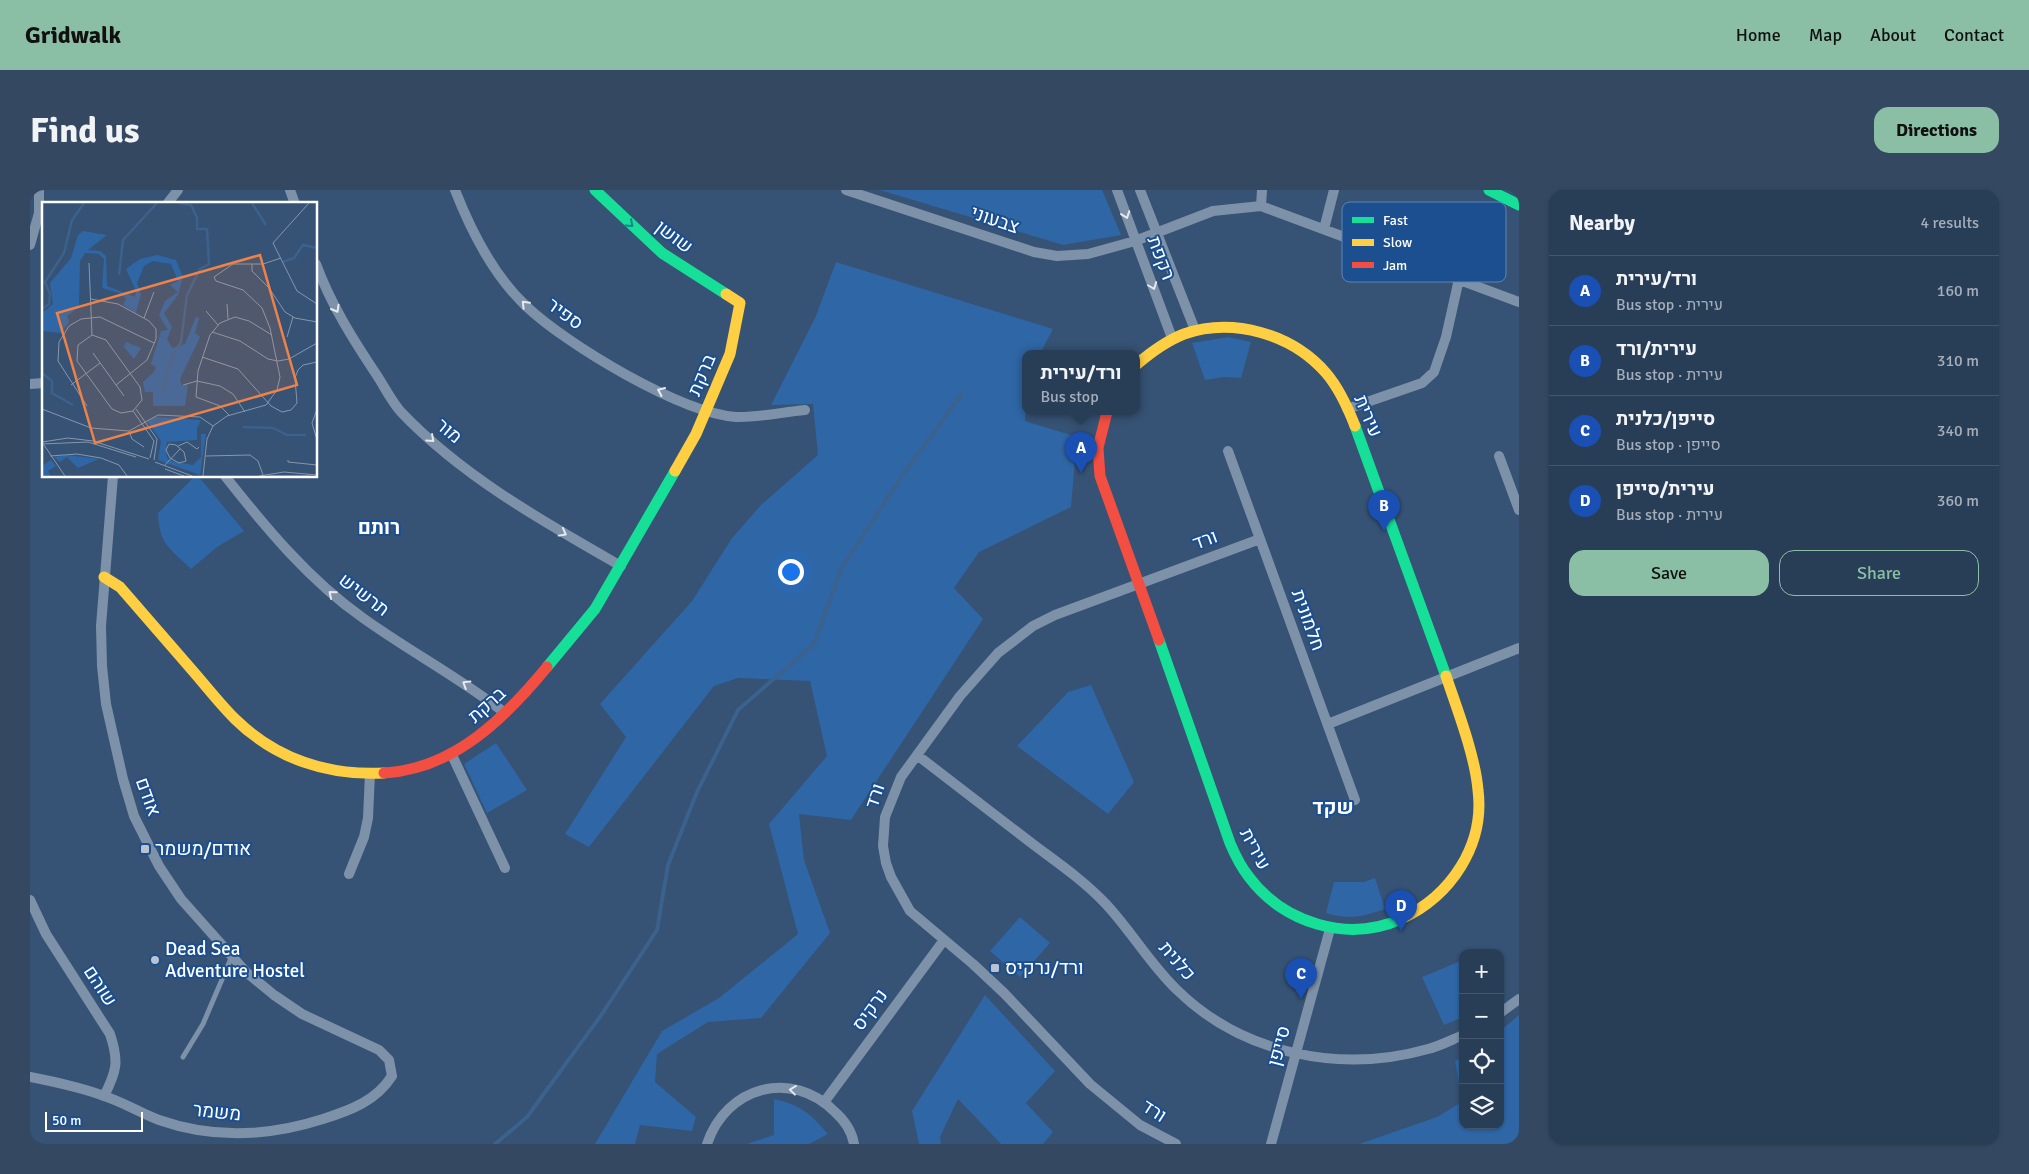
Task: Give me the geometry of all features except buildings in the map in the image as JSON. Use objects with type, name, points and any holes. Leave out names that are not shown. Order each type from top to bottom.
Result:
[{"type":"street","points":[[30,245],[39,213],[39,190]]},
{"type":"street","points":[[169,202],[178,190]]},
{"type":"street","name":"ספיר","points":[[455,190],[483,249],[501,276],[525,306],[554,330],[634,379],[705,412],[737,417],[805,410]]},
{"type":"street","name":"שושן","points":[[595,190],[662,253],[740,303]]},
{"type":"street","name":"צבעוני","points":[[846,190],[1034,252],[1056,256],[1088,254],[1135,241],[1212,211],[1261,206]]},
{"type":"street","name":"רקפת","points":[[1116,190],[1172,338]]},
{"type":"street","name":"רקפת","points":[[1140,190],[1195,330]]},
{"type":"street","points":[[1262,190],[1261,206],[1342,236]]},
{"type":"street","points":[[1324,229],[1334,190]]},
{"type":"street","points":[[1488,190],[1519,206]]},
{"type":"street","name":"מור","points":[[318,269],[327,292],[349,332],[400,411],[433,442],[509,500],[621,566]]},
{"type":"street","points":[[1347,409],[1422,383],[1434,372],[1446,337],[1458,282]]},
{"type":"street","points":[[1467,282],[1519,302]]},
{"type":"street","name":"ברקת","points":[[104,577],[120,587],[210,694],[235,719],[258,738],[286,755],[320,768],[360,774],[399,772],[433,762],[467,745],[505,714],[524,695],[595,609],[676,472],[705,412],[730,354],[740,303]]},
{"type":"street","name":"עירית","points":[[1106,415],[1100,437],[1098,465],[1103,487],[1140,583],[1202,767],[1240,864],[1255,885],[1272,902],[1294,916],[1330,929],[1374,927],[1409,915],[1433,900],[1457,874],[1469,852],[1477,826],[1479,808],[1477,780],[1448,676],[1379,487],[1336,386],[1318,366],[1296,348],[1281,339],[1263,332],[1235,328],[1219,327],[1195,330],[1172,338],[1140,362]]},
{"type":"street","name":"חלמונית","points":[[1228,451],[1355,800]]},
{"type":"street","points":[[1499,456],[1519,510]]},
{"type":"street","name":"אודם","points":[[113,478],[101,626],[106,704],[123,779],[134,816],[159,866],[181,899],[246,972],[274,995],[302,1014],[379,1050],[389,1060],[392,1076]]},
{"type":"street","name":"תרשיש","points":[[227,478],[301,566],[335,597],[398,642],[478,691],[505,714]]},
{"type":"street","name":"ורד","points":[[1176,1144],[1140,1125],[1090,1084],[1004,993],[910,911],[891,878],[883,846],[886,817],[891,799],[901,777],[979,674],[1005,648],[1033,626],[1055,615],[1260,539]]},
{"type":"street","points":[[1328,724],[1519,648]]},
{"type":"street","points":[[451,753],[505,868]]},
{"type":"street","name":"כלנית","points":[[918,755],[1075,876],[1097,896],[1174,987],[1193,1005],[1237,1033],[1261,1044],[1295,1054],[1334,1060],[1369,1060],[1398,1056],[1429,1049],[1459,1037]]},
{"type":"street","points":[[349,874],[364,837],[368,818],[370,774]]},
{"type":"street","name":"שוהם","points":[[30,900],[46,934],[110,1034],[117,1063],[113,1078],[104,1096]]},
{"type":"street","name":"סייפן","points":[[1270,1144],[1330,929]]},
{"type":"street","name":"נרקיס","points":[[825,1101],[944,940]]},
{"type":"street","points":[[1504,1010],[1519,999]]},
{"type":"street","name":"משמר","points":[[30,1077],[104,1096],[160,1120],[196,1130],[229,1134],[267,1132],[297,1127],[340,1114],[362,1105],[385,1087],[392,1076]]},
{"type":"street","points":[[707,1144],[712,1128],[728,1108],[750,1093],[776,1088],[801,1090],[825,1101],[843,1119],[854,1144]]},
{"type":"lane","points":[[183,1057],[203,1024],[232,956]]},
{"type":"shaded area","points":[[880,190],[1102,190],[1121,235],[1063,245]]},
{"type":"shaded area","points":[[836,262],[1053,329],[1042,350],[1022,350],[1022,415],[1025,415],[1025,421],[1077,437],[1071,507],[979,552],[954,588],[983,619],[851,820],[799,814],[804,860],[830,933],[761,1018],[708,1022],[657,1054],[655,1082],[696,1117],[692,1131],[640,1125],[635,1144],[595,1144],[662,1031],[719,998],[798,934],[769,824],[827,756],[810,681],[738,678],[714,686],[589,847],[565,834],[626,737],[600,704],[692,601],[732,538],[762,504],[818,455],[813,404],[771,405],[815,318]]},
{"type":"shaded area","points":[[1228,337],[1251,342],[1241,378],[1225,377],[1205,380],[1192,343]]},
{"type":"shaded area","points":[[193,478],[200,478],[244,531],[217,547],[191,569],[163,539],[158,513]]},
{"type":"shaded area","points":[[1091,685],[1134,782],[1108,814],[1017,746],[1068,692]]},
{"type":"shaded area","points":[[496,743],[527,790],[487,813],[464,764]]},
{"type":"shaded area","points":[[1375,878],[1385,909],[1355,917],[1326,913],[1334,882],[1364,882]]},
{"type":"shaded area","points":[[1020,917],[1050,943],[1020,977],[990,951]]},
{"type":"shaded area","points":[[1459,962],[1459,1019],[1444,1025],[1422,977]]},
{"type":"shaded area","points":[[985,995],[1055,1071],[1026,1103],[1053,1132],[1043,1144],[1001,1144],[958,1099],[940,1137],[941,1144],[919,1144],[912,1111]]},
{"type":"shaded area","points":[[1519,1015],[1519,1144],[1359,1144],[1437,1117],[1459,1104],[1459,1129],[1504,1129],[1504,1028]]},
{"type":"shaded area","points":[[1459,1059],[1459,1084],[1455,1061]]},
{"type":"shaded area","points":[[774,1099],[798,1107],[816,1121],[828,1134],[809,1144],[747,1144],[774,1135]]},
{"type":"waterway","points":[[495,1144],[527,1117],[602,1014],[657,930],[668,865],[697,792],[738,710],[814,644],[841,569],[902,476],[962,394]]},
{"type":"traffic: fast","points":[[595,190],[662,253],[726,294]]},
{"type":"traffic: fast","points":[[1489,190],[1519,205]]},
{"type":"traffic: fast","points":[[1355,426],[1446,676]]},
{"type":"traffic: fast","points":[[547,667],[595,609],[675,471]]},
{"type":"traffic: fast","points":[[1159,640],[1230,843],[1238,861],[1249,877],[1263,893],[1280,906],[1298,917],[1318,924],[1360,929],[1381,926],[1401,919]]},
{"type":"traffic: slow","points":[[675,471],[696,434],[730,354],[740,303],[726,294]]},
{"type":"traffic: slow","points":[[1140,362],[1171,340],[1203,329],[1222,327],[1261,332],[1279,339],[1312,359],[1335,385],[1355,426]]},
{"type":"traffic: slow","points":[[104,577],[120,587],[235,719],[268,745],[304,762],[323,768],[363,773],[384,773]]},
{"type":"traffic: slow","points":[[1401,919],[1419,909],[1449,883],[1470,849],[1476,830],[1479,810],[1476,776],[1465,732],[1446,676]]},
{"type":"traffic: jam","points":[[1106,415],[1098,448],[1100,476],[1159,640]]},
{"type":"traffic: jam","points":[[384,773],[409,769],[433,762],[476,738],[514,705],[547,667]]},
{"type":"place","name":"ורד/עירית","points":[[1081,473]]},
{"type":"place","name":"עירית/ורד","points":[[1384,531]]},
{"type":"place","name":"אודם/משמר","points":[[145,849]]},
{"type":"place","name":"עירית/סייפן","points":[[1401,931]]},
{"type":"place","name":"Dead Sea Adventure Hostel","points":[[155,960]]},
{"type":"place","name":"ורד/נרקיס","points":[[995,968]]},
{"type":"place","name":"סייפן/כלנית","points":[[1301,999]]},
{"type":"district","name":"רותם","points":[[379,527]]},
{"type":"district","name":"שקד","points":[[1333,807]]}]
